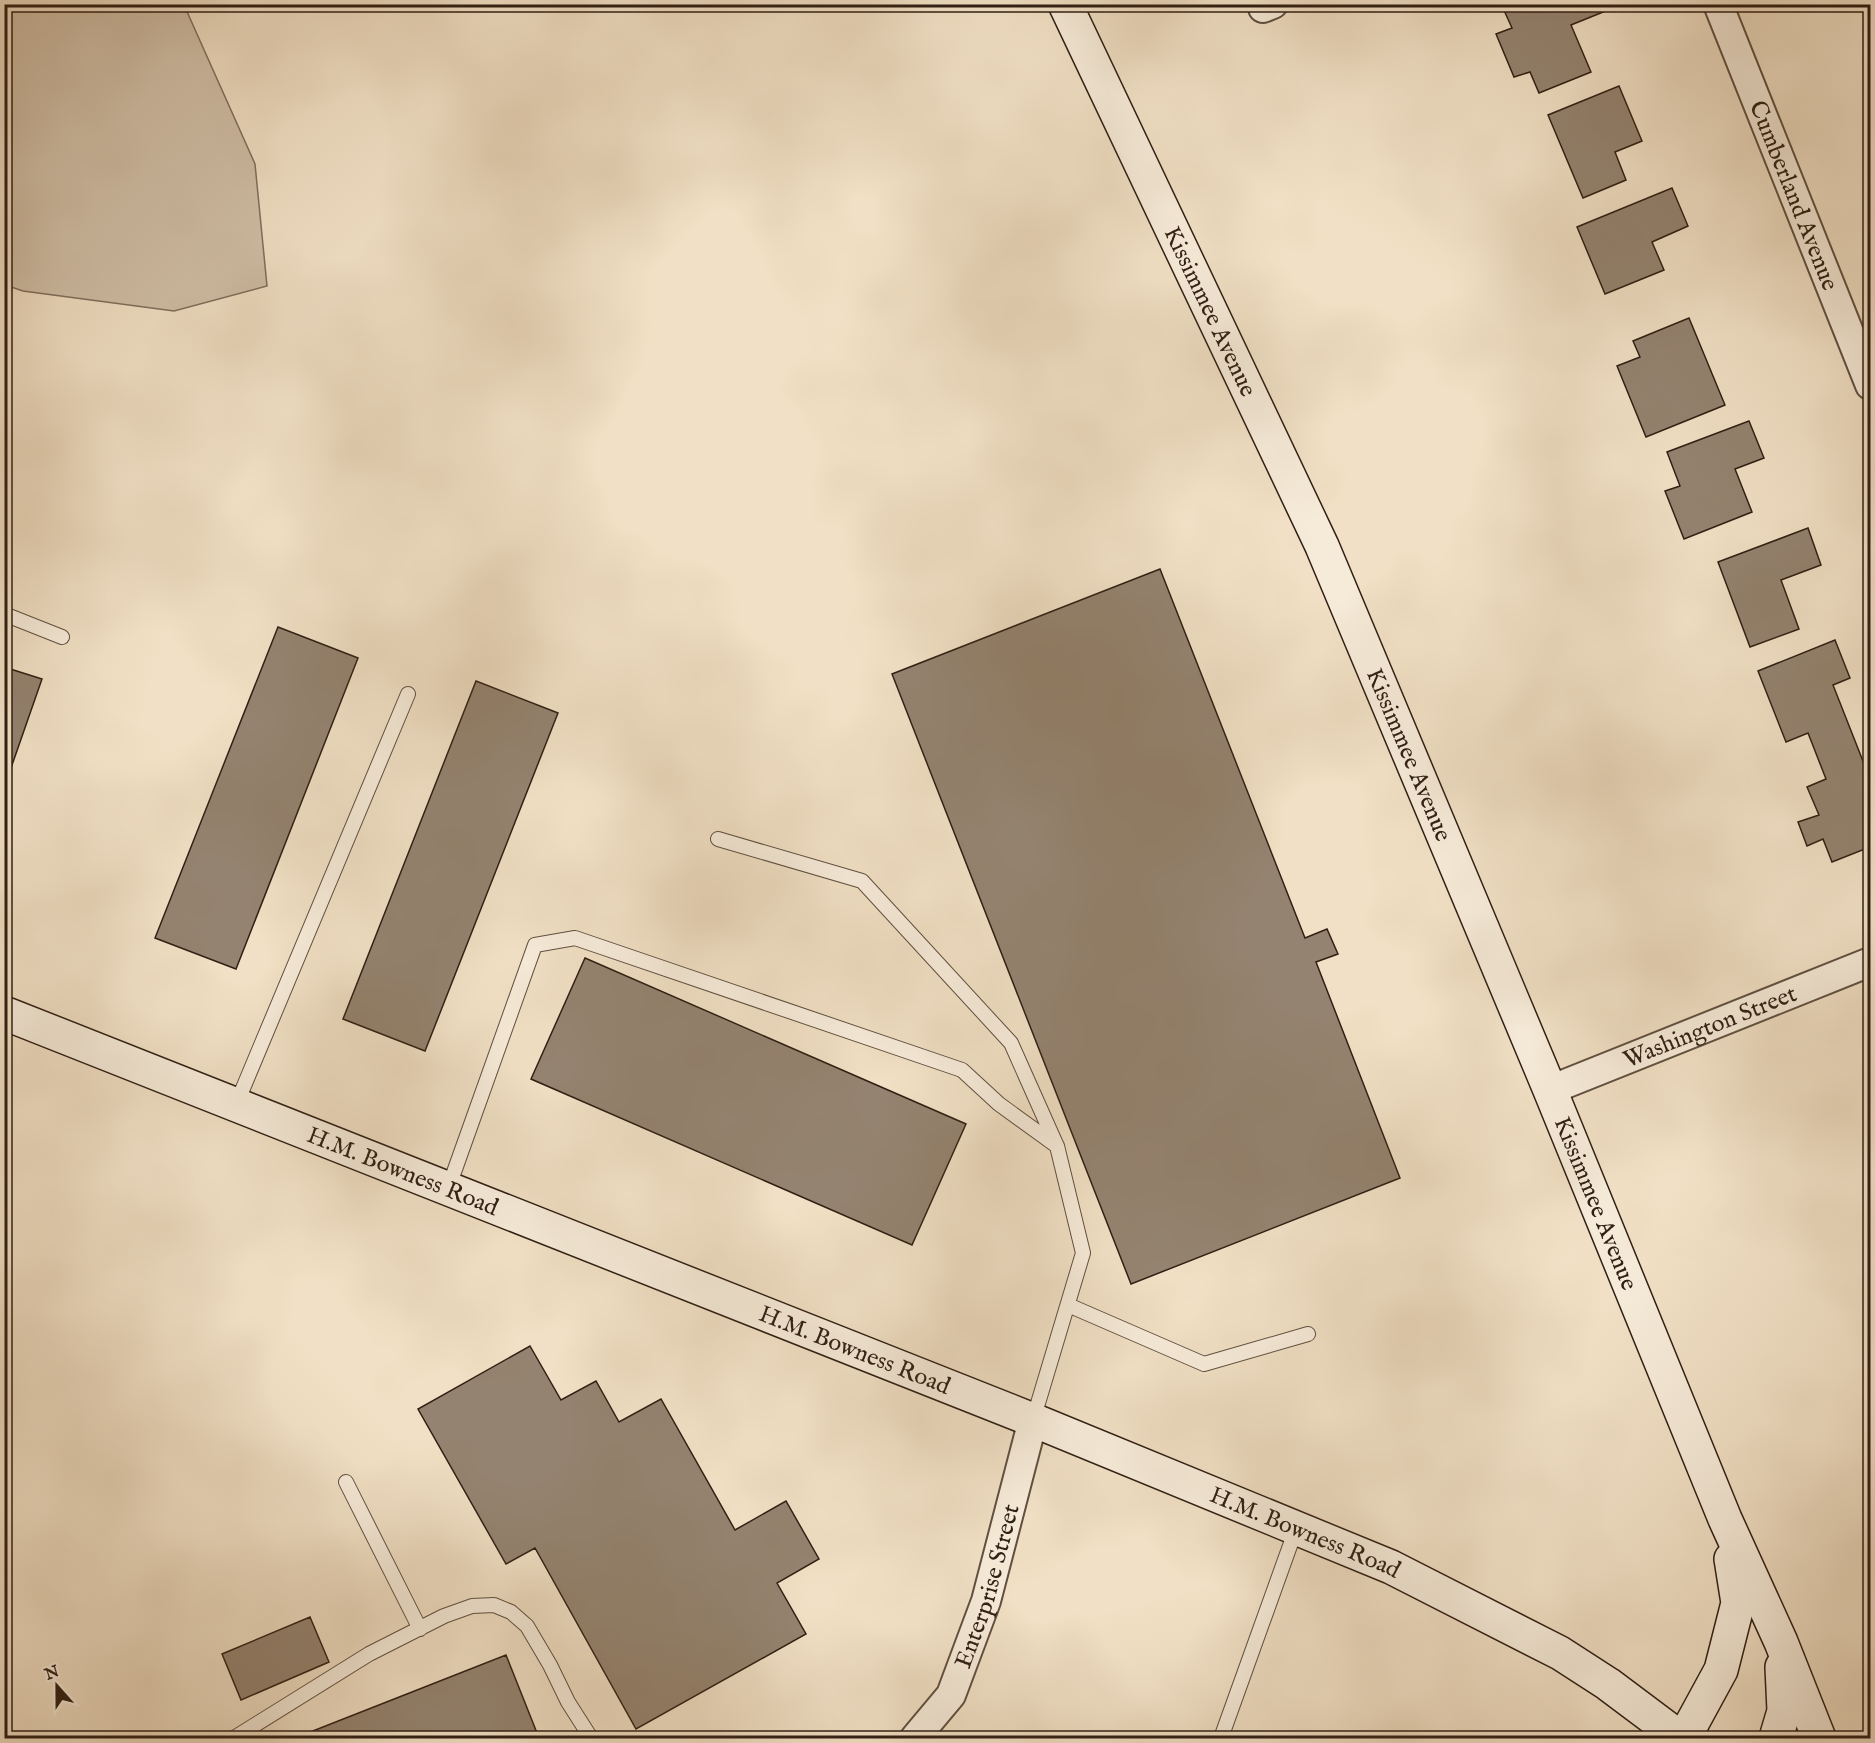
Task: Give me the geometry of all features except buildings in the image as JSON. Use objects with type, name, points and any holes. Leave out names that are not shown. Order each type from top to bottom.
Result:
[{"type":"street","name":"Kissimmee Avenue","points":[[1065,4],[1322,546],[1550,1090],[1725,1519],[1781,1642],[1819,1738]]},
{"type":"street","name":"Cumberland Avenue","points":[[1718,4],[1870,385]]},
{"type":"street","name":"Washington Street","points":[[1550,1090],[1870,963]]},
{"type":"street","name":"H.M. Bowness Road","points":[[4,1013],[1033,1420],[1391,1567],[1560,1653],[1608,1684],[1682,1738]]},
{"type":"street","name":"Enterprise Street","points":[[915,1738],[951,1695],[986,1601],[1033,1420]]},
{"type":"street","name":"Kissimmee Avenue","points":[[1682,1738],[1721,1670],[1738,1603],[1725,1519]]},
{"type":"street","points":[[1776,1738],[1784,1711],[1781,1642]]},
{"type":"lane","points":[[4,614],[62,637]]},
{"type":"lane","points":[[236,1105],[408,694]]},
{"type":"lane","points":[[718,839],[862,881],[1011,1044],[1057,1146],[1083,1253],[1033,1420]]},
{"type":"lane","points":[[448,1189],[535,945],[575,938],[962,1070],[999,1104],[1057,1146]]},
{"type":"lane","points":[[1068,1305],[1204,1364],[1308,1334]]},
{"type":"lane","points":[[346,1482],[420,1629]]},
{"type":"lane","points":[[1221,1738],[1296,1528]]},
{"type":"lane","points":[[234,1738],[369,1654],[472,1605],[494,1605],[511,1612],[527,1626],[537,1640],[568,1702],[591,1738]]},
{"type":"shaded area","points":[[5,4],[184,5],[255,164],[267,286],[174,311],[23,291],[5,285]]}]
